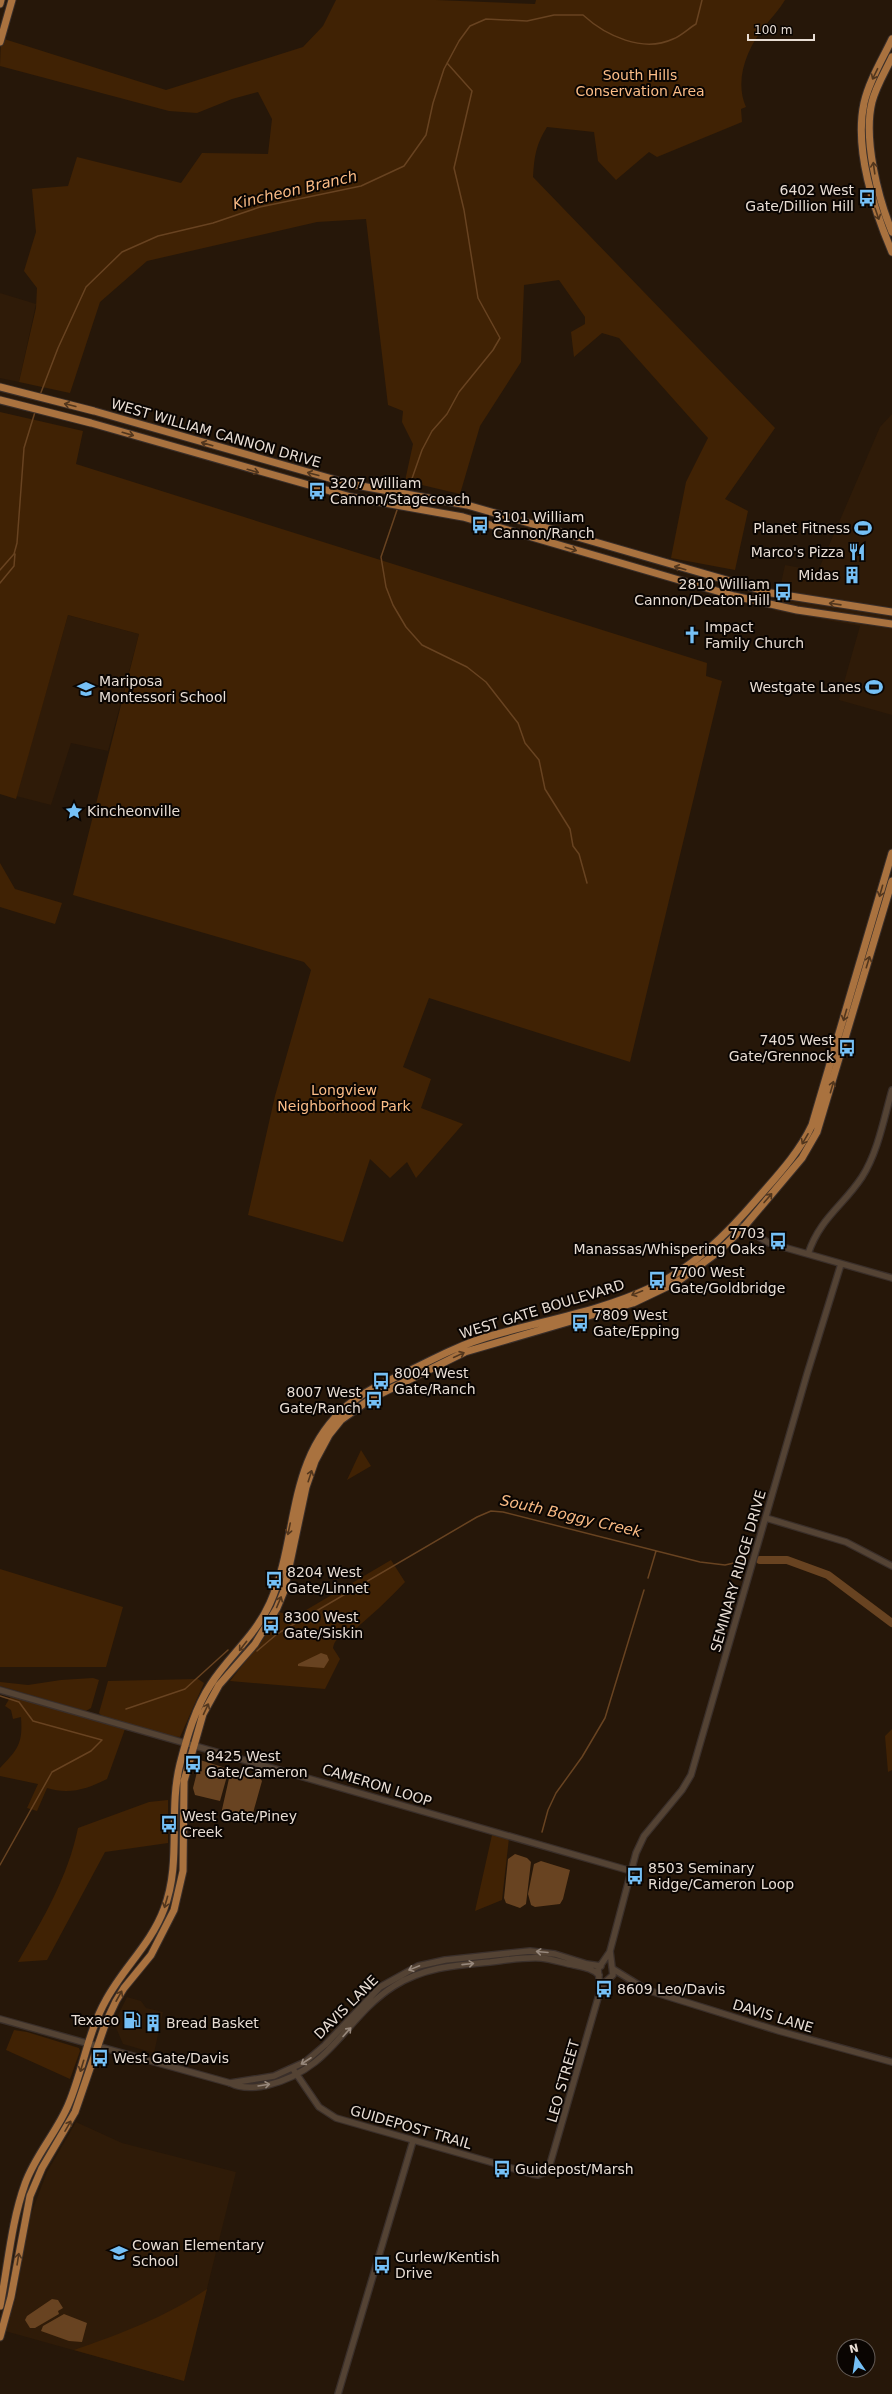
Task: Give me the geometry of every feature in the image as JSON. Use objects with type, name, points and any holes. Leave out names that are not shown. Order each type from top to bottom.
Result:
[{"type":"main road","points":[[0,4],[1,0]]},
{"type":"main road","points":[[0,42],[12,0]]},
{"type":"main road","points":[[892,39],[868,88],[862,121],[868,183],[875,210],[892,252]]},
{"type":"main road","points":[[892,57],[874,95],[870,124],[875,180],[881,203],[892,232]]},
{"type":"main road","name":"WEST WILLIAM CANNON DRIVE","points":[[0,387],[350,484],[444,500],[497,514],[707,576],[771,593],[892,612]]},
{"type":"main road","name":"WEST WILLIAM CANNON DRIVE","points":[[4,401],[351,497],[443,512],[734,596],[797,610],[892,624]]},
{"type":"main road","points":[[494,526],[497,514]]},
{"type":"main road","points":[[868,608],[868,621]]},
{"type":"main road","name":"WEST GATE BOULEVARD","points":[[0,2337],[11,2298],[22,2232],[30,2196],[42,2168],[76,2112],[116,2001],[124,1988],[151,1955],[162,1936],[175,1904],[183,1870],[183,1795],[196,1712],[211,1684],[248,1640],[262,1621],[269,1606],[279,1578],[299,1485],[305,1465],[323,1432],[344,1409],[366,1392],[470,1343],[587,1310],[650,1287],[696,1260],[725,1236],[798,1151],[812,1125],[892,853]]},
{"type":"main road","name":"WEST GATE BOULEVARD","points":[[0,2306],[12,2235],[22,2193],[30,2171],[69,2103],[89,2042],[105,2001],[116,1982],[149,1940],[165,1907],[174,1870],[176,1790],[190,1745],[212,1696],[255,1644],[277,1608],[284,1591],[306,1487],[329,1434],[342,1420],[384,1391],[465,1352],[556,1327],[654,1294],[701,1266],[742,1228],[802,1158],[817,1132],[892,881]]},
{"type":"main road","points":[[174,1834],[178,1842],[179,1867],[183,1870]]},
{"type":"main road","points":[[174,1870],[177,1876],[175,1904]]},
{"type":"main road","points":[[43,2149],[55,2147]]},
{"type":"main road","points":[[22,2193],[18,2227],[22,2232]]},
{"type":"street","points":[[808,1254],[818,1229],[857,1184],[866,1168],[892,1090]]},
{"type":"street","points":[[736,1223],[769,1243],[892,1278]]},
{"type":"street","name":"SEMINARY RIDGE DRIVE","points":[[631,1871],[644,1836],[682,1790],[691,1775],[805,1379],[841,1264]]},
{"type":"street","points":[[766,1518],[846,1542],[892,1566]]},
{"type":"street","name":"CAMERON LOOP","points":[[0,1690],[631,1871]]},
{"type":"street","points":[[627,1978],[603,1979],[599,1975],[601,1966],[610,1951],[631,1871]]},
{"type":"street","name":"DAVIS LANE","points":[[230,2083],[264,2079],[293,2069],[315,2055],[380,1987],[418,1966],[445,1960],[530,1951],[555,1954],[587,1964],[601,1966]]},
{"type":"street","points":[[610,1951],[613,1973],[610,1978]]},
{"type":"street","name":"DAVIS LANE","points":[[0,2019],[89,2042],[230,2083],[239,2087],[258,2086],[297,2075],[324,2055],[385,1992],[420,1973],[446,1966],[529,1958],[554,1960],[590,1968],[599,1975]]},
{"type":"street","points":[[601,1966],[607,1964],[612,1968]]},
{"type":"street","name":"DAVIS LANE","points":[[612,1968],[647,1990],[779,2031],[892,2062]]},
{"type":"street","name":"LEO STREET","points":[[599,1975],[600,1991]]},
{"type":"street","name":"LEO STREET","points":[[543,2174],[551,2165],[600,1991],[604,1983],[610,1978]]},
{"type":"street","name":"GUIDEPOST TRAIL","points":[[293,2069],[312,2099],[327,2113],[412,2141],[532,2174],[543,2174]]},
{"type":"street","points":[[338,2394],[412,2141]]},
{"type":"shaded area","points":[[0,293],[36,304],[19,382],[0,378]]},
{"type":"shaded area","points":[[892,414],[892,715],[839,700],[860,626],[775,611],[785,565],[818,571],[880,427]]},
{"type":"shaded area","name":"Mariposa Montessori School","points":[[68,615],[139,634],[108,751],[71,743],[51,805],[16,796]]},
{"type":"shaded area","points":[[321,1653],[327,1655],[329,1660],[324,1668],[298,1666],[298,1664]]},
{"type":"shaded area","points":[[200,1760],[229,1769],[220,1801],[195,1795],[193,1788]]},
{"type":"shaded area","points":[[235,1770],[260,1778],[262,1781],[253,1813],[251,1812],[249,1820],[242,1822],[230,1820],[221,1814],[230,1774]]},
{"type":"shaded area","points":[[515,1854],[527,1858],[531,1862],[526,1904],[520,1908],[506,1903],[504,1898],[508,1859]]},
{"type":"shaded area","points":[[541,1861],[570,1870],[563,1899],[560,1904],[535,1907],[531,1905],[528,1894],[534,1864]]},
{"type":"shaded area","points":[[127,1997],[141,2001],[146,2008],[163,2012],[154,2053],[123,2044],[114,2023]]},
{"type":"shaded area","name":"Cowan Elementary School","points":[[76,2122],[122,2143],[236,2172],[184,2381],[5,2331],[16,2297],[28,2222],[47,2172]]},
{"type":"shaded area","points":[[52,2299],[58,2300],[63,2308],[58,2311],[59,2314],[35,2328],[30,2328],[25,2320],[27,2316]]},
{"type":"shaded area","points":[[64,2314],[87,2323],[82,2342],[69,2341],[41,2331],[43,2326]]},
{"type":"green space","name":"South Hills Conservation Area","points":[[336,0],[436,0],[535,4],[536,0],[785,0],[752,45],[744,65],[741,86],[746,107],[741,109],[742,122],[657,157],[649,152],[616,180],[598,161],[594,132],[547,127],[538,145],[533,170],[533,177],[775,428],[725,499],[748,511],[735,570],[671,558],[686,482],[708,438],[619,338],[602,333],[574,357],[571,332],[585,324],[585,317],[559,280],[524,285],[521,362],[480,426],[460,494],[405,481],[413,444],[402,422],[403,411],[388,405],[366,219],[317,222],[147,261],[100,302],[70,393],[19,382],[36,308],[37,288],[24,271],[36,232],[32,189],[68,186],[77,157],[181,183],[202,153],[268,154],[272,119],[258,92],[232,99],[197,113],[169,111],[0,66],[1,38],[166,90],[303,47],[323,26]]},
{"type":"green space","name":"Longview Neighborhood Park","points":[[0,412],[83,431],[76,464],[707,663],[706,676],[722,681],[630,1062],[429,998],[403,1067],[431,1079],[421,1108],[463,1124],[416,1178],[407,1162],[390,1178],[370,1159],[343,1242],[248,1215],[275,1096],[311,970],[304,962],[73,895],[139,634],[68,615],[16,799],[0,794]]},
{"type":"green space","points":[[0,863],[15,889],[62,903],[55,924],[0,907]]},
{"type":"green space","points":[[361,1450],[371,1466],[347,1480]]},
{"type":"green space","points":[[391,1560],[405,1582],[350,1633],[336,1641],[333,1648],[340,1659],[325,1689],[230,1681],[269,1631],[278,1612],[296,1616]]},
{"type":"green space","points":[[0,1569],[123,1607],[106,1667],[0,1667]]},
{"type":"green space","points":[[93,1678],[99,1680],[91,1708],[86,1711],[0,1686],[0,1682],[28,1685],[61,1680]]},
{"type":"green space","points":[[198,1679],[204,1683],[180,1737],[169,1736],[103,1717],[99,1713],[108,1681]]},
{"type":"green space","points":[[11,1696],[125,1729],[107,1779],[92,1786],[78,1790],[63,1791],[47,1788],[37,1811],[27,1808],[38,1784],[0,1776],[0,1768],[15,1751],[21,1734],[21,1717],[13,1719],[11,1710],[5,1706]]},
{"type":"green space","points":[[892,1729],[892,1770],[888,1772],[885,1736]]},
{"type":"green space","points":[[168,1800],[168,1843],[105,1852],[47,1960],[18,1962],[54,1897],[68,1864],[78,1828],[149,1802]]},
{"type":"green space","points":[[492,1835],[509,1838],[502,1900],[475,1911]]},
{"type":"green space","points":[[14,2030],[27,2032],[79,2048],[80,2051],[70,2079],[6,2050]]},
{"type":"green space","points":[[207,2289],[184,2381],[74,2350],[142,2324],[175,2308]]},
{"type":"waterway","name":"Kincheon Branch","points":[[40,395],[58,348],[86,287],[122,252],[158,236],[213,223],[260,207],[361,186],[404,166],[426,135],[433,103],[444,69],[459,41],[470,26],[486,19],[527,21],[554,15],[583,15],[603,30],[625,40],[637,43],[661,43],[676,38],[696,24],[702,0]]},
{"type":"waterway","points":[[409,487],[422,450],[432,431],[447,414],[459,392],[493,350],[500,338],[478,298],[464,210],[454,168],[472,91],[447,63]]},
{"type":"waterway","name":"Kincheon Branch","points":[[0,570],[14,554],[17,543],[24,448],[35,412]]},
{"type":"waterway","points":[[397,510],[381,557],[386,587],[393,605],[406,627],[422,645],[467,667],[486,682],[518,723],[525,743],[539,760],[545,789],[570,829],[573,846],[579,854],[587,883]]},
{"type":"waterway","points":[[0,583],[14,566],[15,554]]},
{"type":"waterway","name":"South Boggy Creek","points":[[257,1651],[277,1634],[477,1517],[491,1511],[503,1512],[700,1562],[725,1565],[747,1560]]},
{"type":"waterway","points":[[648,1578],[656,1551]]},
{"type":"waterway","name":"South Boggy Creek","points":[[760,1560],[787,1560],[828,1575],[892,1623]]},
{"type":"waterway","points":[[542,1832],[548,1810],[556,1793],[582,1757],[605,1718],[644,1590]]},
{"type":"waterway","name":"South Boggy Creek","points":[[126,1709],[185,1689],[228,1650]]},
{"type":"waterway","name":"South Boggy Creek","points":[[0,1696],[19,1702],[33,1721],[102,1740],[91,1751],[52,1772],[0,1865]]},
{"type":"place","name":"6402 West Gate/Dillion Hill","points":[[867,198]]},
{"type":"place","name":"3207 William Cannon/Stagecoach","points":[[317,491]]},
{"type":"place","name":"3101 William Cannon/Ranch","points":[[480,525]]},
{"type":"place","name":"Planet Fitness","points":[[863,528]]},
{"type":"place","name":"Marco's Pizza","points":[[857,552]]},
{"type":"place","name":"Midas","points":[[852,575]]},
{"type":"place","name":"2810 William Cannon/Deaton Hill","points":[[783,592]]},
{"type":"place","name":"Impact Family Church","points":[[692,635]]},
{"type":"place","name":"Westgate Lanes","points":[[874,687]]},
{"type":"place","name":"Mariposa Montessori School","points":[[86,689]]},
{"type":"place","name":"Kincheonville","points":[[74,811]]},
{"type":"place","name":"7405 West Gate/Grennock","points":[[847,1048]]},
{"type":"place","name":"7703 Manassas/Whispering Oaks","points":[[778,1241]]},
{"type":"place","name":"7700 West Gate/Goldbridge","points":[[657,1280]]},
{"type":"place","name":"7809 West Gate/Epping","points":[[580,1323]]},
{"type":"place","name":"8004 West Gate/Ranch","points":[[381,1381]]},
{"type":"place","name":"8007 West Gate/Ranch","points":[[374,1400]]},
{"type":"place","name":"8204 West Gate/Linnet","points":[[274,1580]]},
{"type":"place","name":"8300 West Gate/Siskin","points":[[271,1625]]},
{"type":"place","name":"8425 West Gate/Cameron","points":[[193,1764]]},
{"type":"place","name":"West Gate/Piney Creek","points":[[169,1824]]},
{"type":"place","name":"8503 Seminary Ridge/Cameron Loop","points":[[635,1876]]},
{"type":"place","name":"8609 Leo/Davis","points":[[604,1989]]},
{"type":"place","name":"Texaco","points":[[132,2020]]},
{"type":"place","name":"Bread Basket","points":[[153,2023]]},
{"type":"place","name":"West Gate/Davis","points":[[100,2058]]},
{"type":"place","name":"Guidepost/Marsh","points":[[502,2169]]},
{"type":"place","name":"Cowan Elementary School","points":[[119,2253]]},
{"type":"place","name":"Curlew/Kentish Drive","points":[[382,2265]]}]
